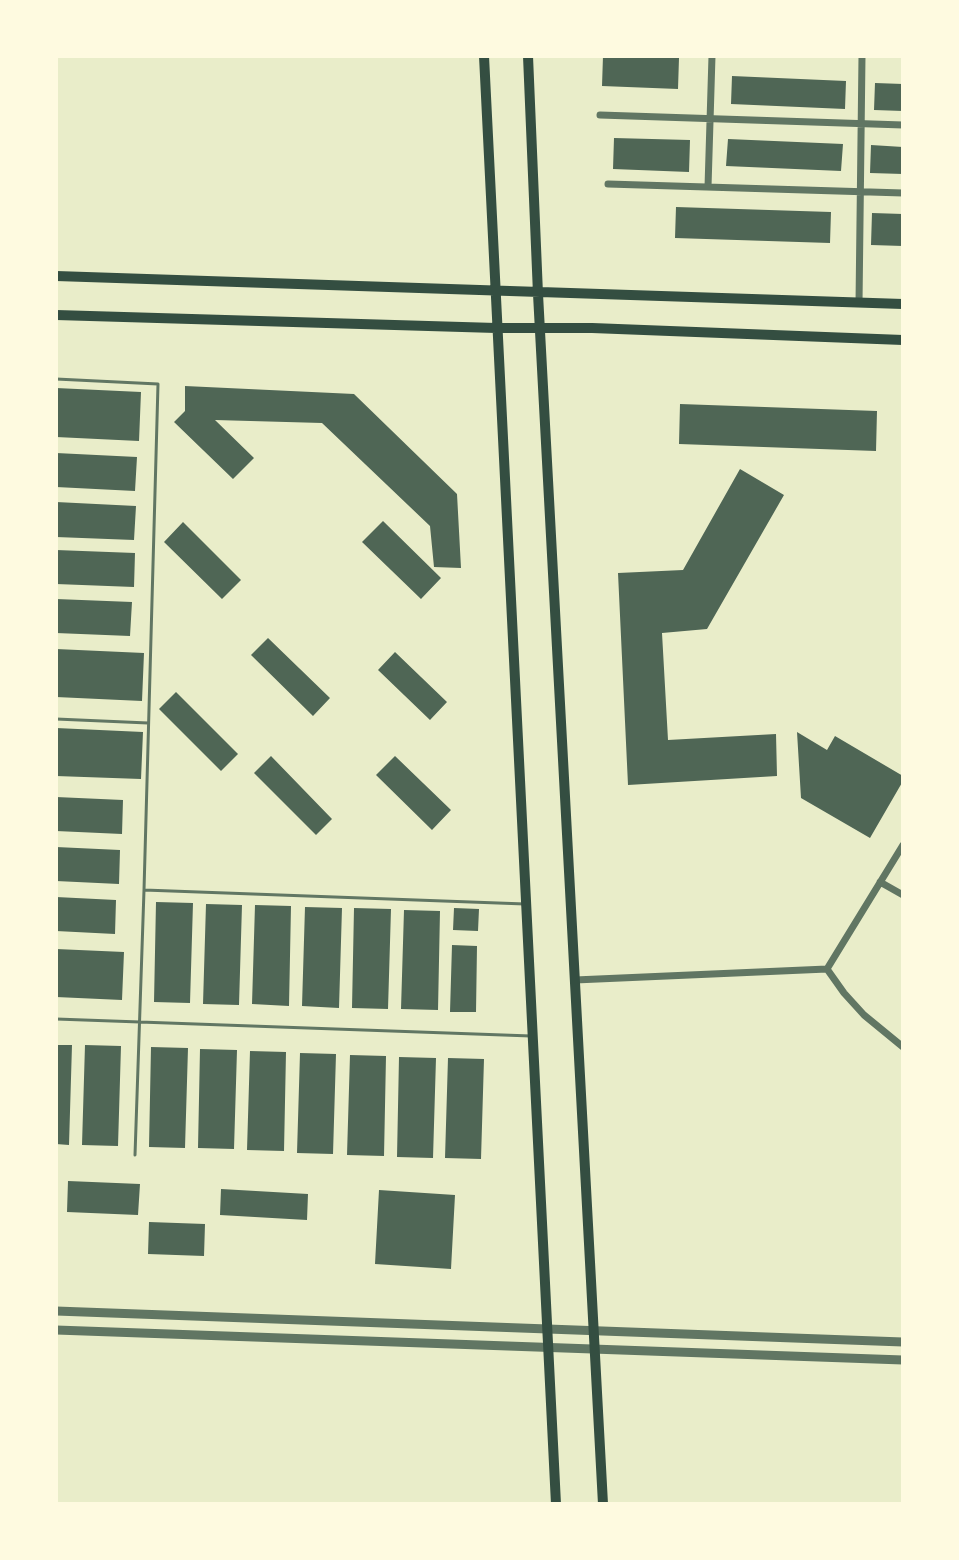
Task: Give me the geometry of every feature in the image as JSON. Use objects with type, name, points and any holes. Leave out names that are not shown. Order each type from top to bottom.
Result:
[{"type":"main road","points":[[484,56],[556,1504]]},
{"type":"main road","points":[[528,56],[603,1504]]},
{"type":"main road","points":[[56,276],[903,304]]},
{"type":"main road","points":[[56,315],[592,328],[903,340]]},
{"type":"street","points":[[708,187],[712,56]]},
{"type":"street","points":[[859,303],[862,56]]},
{"type":"street","points":[[600,115],[903,125]]},
{"type":"street","points":[[608,184],[903,193]]},
{"type":"street","points":[[827,969],[903,845]]},
{"type":"street","points":[[880,882],[903,895]]},
{"type":"street","points":[[575,980],[827,969]]},
{"type":"street","points":[[827,969],[864,1015],[903,1047]]},
{"type":"street","points":[[56,1311],[903,1342]]},
{"type":"street","points":[[56,1330],[903,1360]]},
{"type":"lane","points":[[56,379],[158,384],[135,1155]]},
{"type":"lane","points":[[56,719],[148,723]]},
{"type":"lane","points":[[144,890],[525,904]]},
{"type":"lane","points":[[56,1019],[531,1036]]},
{"type":"building","points":[[603,56],[679,58],[678,89],[602,86]]},
{"type":"building","points":[[732,76],[846,81],[845,109],[731,104]]},
{"type":"building","points":[[875,83],[903,84],[903,111],[874,110]]},
{"type":"building","points":[[614,138],[690,140],[689,172],[613,169]]},
{"type":"building","points":[[728,139],[843,144],[841,171],[726,166]]},
{"type":"building","points":[[871,145],[903,147],[903,174],[870,173]]},
{"type":"building","points":[[676,207],[831,212],[830,243],[675,238]]},
{"type":"building","points":[[872,213],[903,214],[903,246],[871,245]]},
{"type":"building","points":[[185,386],[354,394],[457,494],[461,568],[434,567],[430,526],[322,423],[215,420],[254,458],[233,479],[174,422],[185,411]]},
{"type":"building","points":[[56,388],[141,392],[139,441],[56,437]]},
{"type":"building","points":[[680,404],[877,411],[876,451],[679,444]]},
{"type":"building","points":[[56,453],[137,457],[135,491],[56,487]]},
{"type":"building","points":[[740,469],[784,495],[707,629],[662,633],[668,740],[776,734],[777,776],[628,785],[618,573],[683,570]]},
{"type":"building","points":[[56,502],[136,506],[134,540],[56,537]]},
{"type":"building","points":[[383,521],[441,578],[421,599],[362,542]]},
{"type":"building","points":[[183,522],[241,580],[222,599],[164,542]]},
{"type":"building","points":[[56,550],[135,553],[134,587],[56,584]]},
{"type":"building","points":[[56,599],[132,602],[130,636],[56,633]]},
{"type":"building","points":[[268,638],[330,698],[313,716],[251,655]]},
{"type":"building","points":[[56,649],[144,653],[142,701],[56,697]]},
{"type":"building","points":[[395,652],[447,702],[430,720],[378,670]]},
{"type":"building","points":[[176,692],[238,754],[221,771],[159,709]]},
{"type":"building","points":[[56,728],[143,732],[141,779],[56,776]]},
{"type":"building","points":[[797,732],[827,750],[835,736],[903,776],[870,838],[801,798]]},
{"type":"building","points":[[271,756],[332,819],[316,835],[254,773]]},
{"type":"building","points":[[395,756],[451,810],[432,830],[376,775]]},
{"type":"building","points":[[56,797],[123,800],[122,834],[56,831]]},
{"type":"building","points":[[56,847],[120,850],[119,884],[56,881]]},
{"type":"building","points":[[56,897],[116,900],[115,934],[56,931]]},
{"type":"building","points":[[156,902],[193,903],[190,1003],[154,1002]]},
{"type":"building","points":[[206,904],[242,905],[239,1005],[203,1004]]},
{"type":"building","points":[[255,905],[291,906],[289,1006],[252,1004]]},
{"type":"building","points":[[305,907],[342,908],[339,1008],[302,1006]]},
{"type":"building","points":[[354,908],[391,909],[388,1009],[352,1008]]},
{"type":"building","points":[[454,908],[479,909],[478,931],[453,930]]},
{"type":"building","points":[[404,910],[440,911],[438,1010],[401,1009]]},
{"type":"building","points":[[452,945],[477,946],[476,1012],[450,1012]]},
{"type":"building","points":[[56,949],[124,952],[122,1000],[56,997]]},
{"type":"building","points":[[56,1045],[72,1045],[69,1145],[56,1144]]},
{"type":"building","points":[[85,1045],[121,1046],[118,1146],[82,1145]]},
{"type":"building","points":[[151,1047],[188,1048],[185,1148],[149,1147]]},
{"type":"building","points":[[200,1049],[237,1050],[234,1149],[198,1148]]},
{"type":"building","points":[[250,1051],[286,1052],[284,1151],[247,1150]]},
{"type":"building","points":[[300,1053],[336,1054],[333,1154],[297,1153]]},
{"type":"building","points":[[350,1055],[386,1056],[384,1156],[347,1155]]},
{"type":"building","points":[[399,1057],[436,1058],[433,1158],[397,1157]]},
{"type":"building","points":[[448,1058],[484,1059],[481,1159],[445,1158]]},
{"type":"building","points":[[68,1181],[140,1184],[138,1215],[67,1212]]},
{"type":"building","points":[[221,1189],[308,1194],[307,1220],[220,1215]]},
{"type":"building","points":[[379,1190],[455,1195],[451,1269],[375,1264]]},
{"type":"building","points":[[149,1222],[205,1224],[204,1256],[148,1254]]}]
